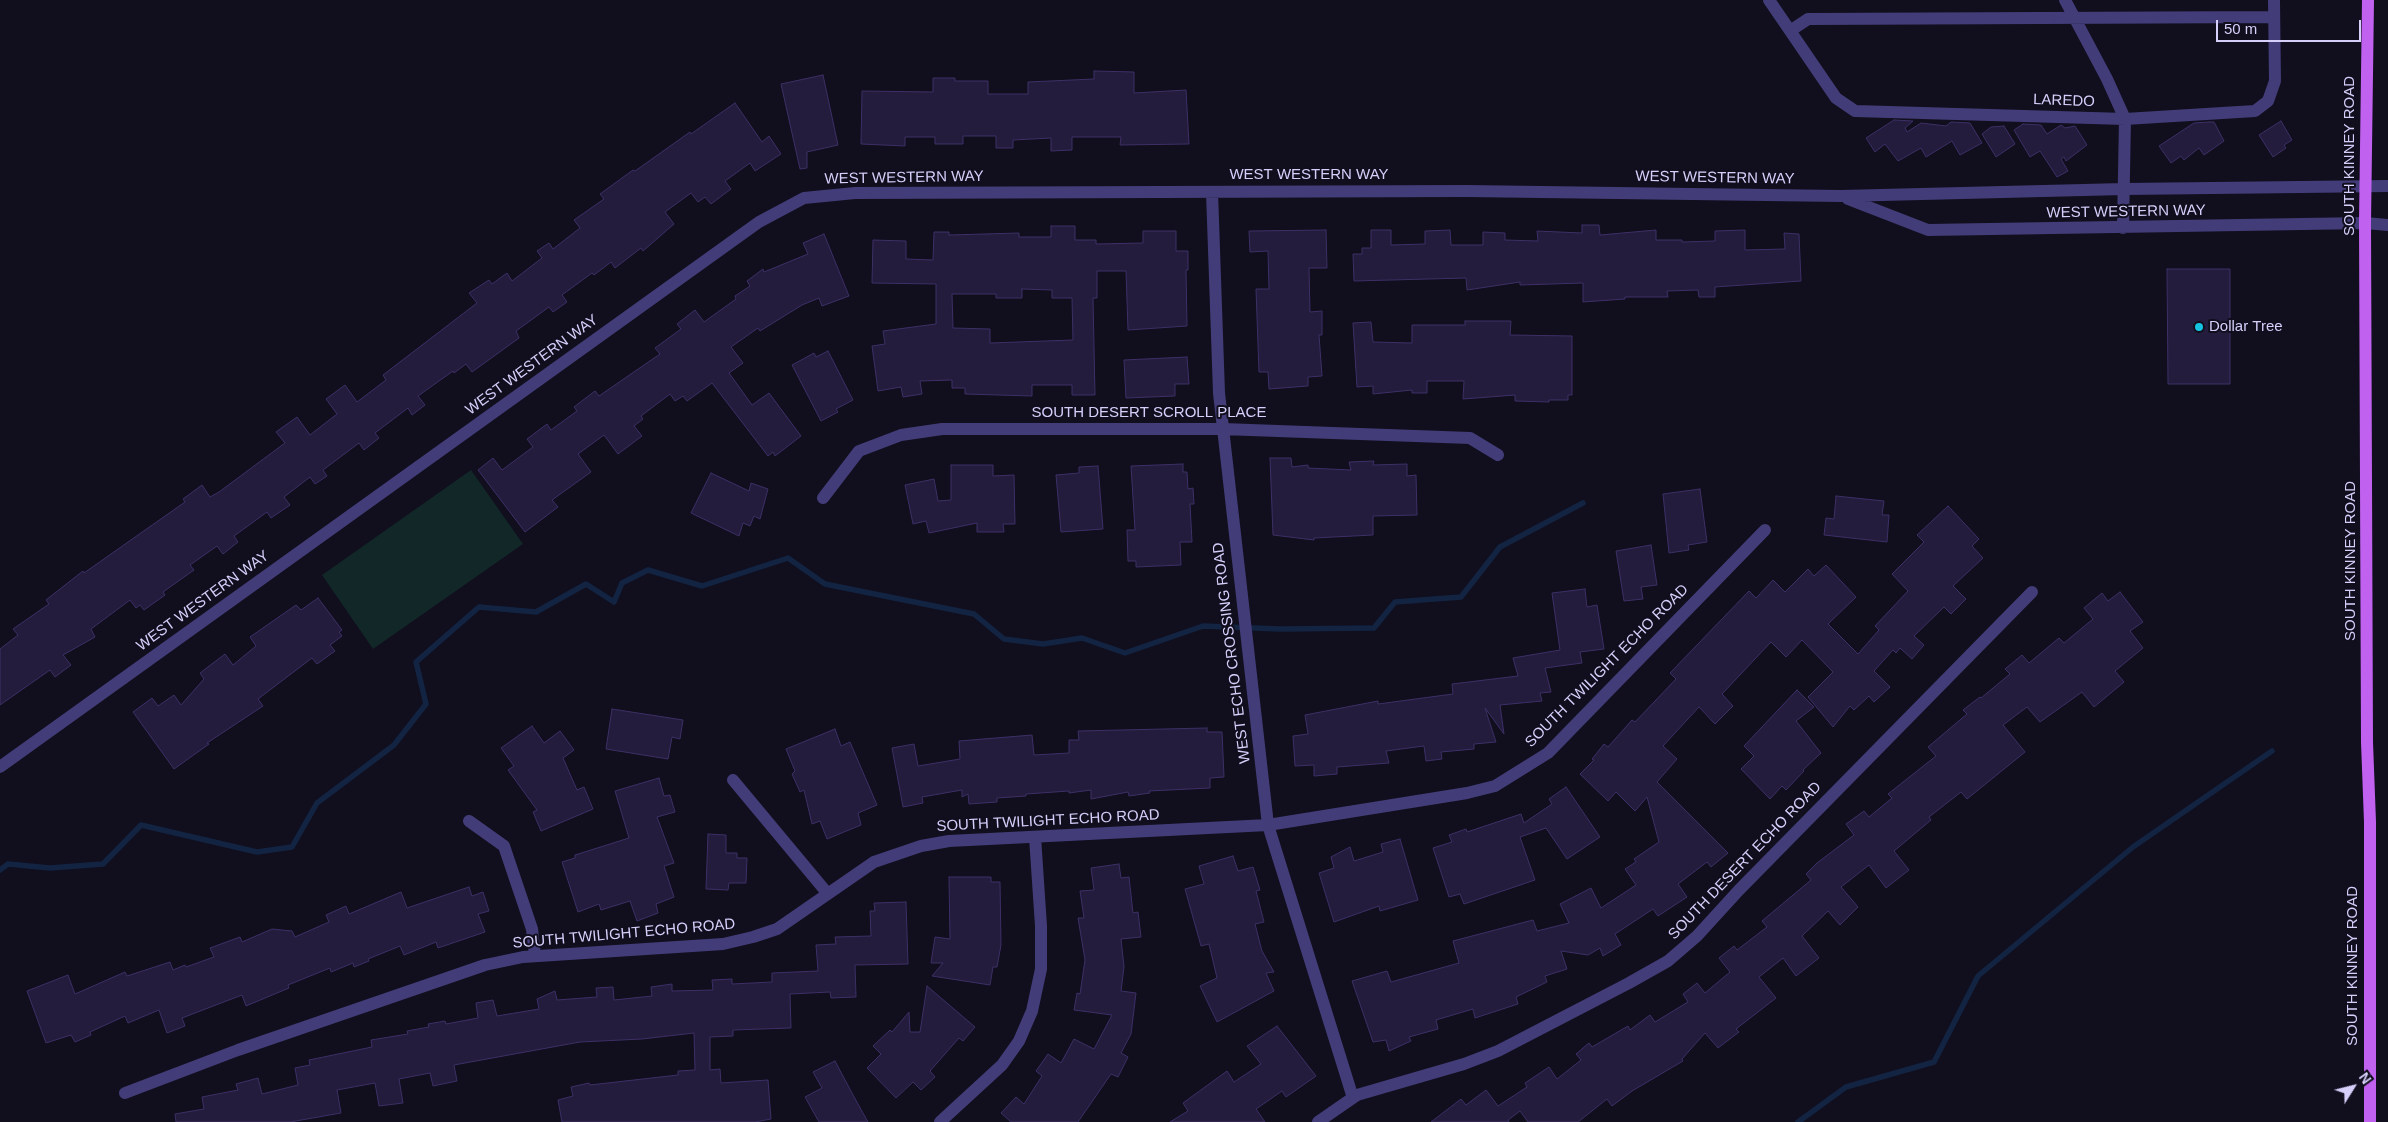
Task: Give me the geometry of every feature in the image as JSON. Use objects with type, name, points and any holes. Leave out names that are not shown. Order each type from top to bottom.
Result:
[{"type":"main road","name":"SOUTH KINNEY ROAD","points":[[2368,0],[2365,223],[2367,742],[2370,822],[2370,1122]]},
{"type":"street","points":[[1769,0],[1790,31],[1808,19],[2072,16],[2274,17],[2274,0]]},
{"type":"street","points":[[2065,0],[2107,78],[2125,119],[2123,228]]},
{"type":"street","name":"LAREDO","points":[[1790,31],[1836,98],[1855,112],[2125,119],[2255,111],[2268,101],[2276,81],[2274,17]]},
{"type":"street","name":"WEST WESTERN WAY","points":[[0,767],[759,222],[804,198],[855,193],[1467,191],[1841,196],[2124,189],[2388,186]]},
{"type":"street","name":"WEST ECHO CROSSING ROAD","points":[[1212,192],[1219,393],[1268,825],[1353,1098]]},
{"type":"street","name":"WEST WESTERN WAY","points":[[1841,196],[1928,230],[2365,223],[2388,225]]},
{"type":"street","name":"SOUTH DESERT SCROLL PLACE","points":[[823,498],[859,451],[901,435],[942,429],[1223,429],[1470,438],[1498,455]]},
{"type":"street","name":"SOUTH TWILIGHT ECHO ROAD","points":[[125,1093],[238,1050],[485,965],[535,956],[723,944],[777,929],[874,862],[902,851],[949,841],[1268,825],[1467,793],[1495,786],[1514,776],[1548,752],[1765,530]]},
{"type":"street","name":"SOUTH DESERT ECHO ROAD","points":[[1318,1122],[1353,1098],[1380,1087],[1464,1064],[1498,1051],[1668,961],[1697,936],[1739,890],[2032,592]]},
{"type":"street","points":[[733,780],[828,894]]},
{"type":"street","points":[[469,821],[504,846],[532,929],[535,956]]},
{"type":"street","points":[[940,1122],[1002,1065],[1019,1041],[1032,1011],[1041,969],[1041,926],[1035,837]]},
{"type":"green space","points":[[471,470],[523,544],[373,649],[322,575]]},
{"type":"building","points":[[1094,71],[1134,72],[1134,93],[1186,90],[1189,144],[1120,145],[1121,137],[1072,137],[1072,150],[1051,151],[1051,138],[1013,140],[1013,148],[996,148],[996,136],[963,136],[963,144],[935,144],[935,137],[905,137],[905,146],[861,144],[862,91],[933,92],[933,78],[955,78],[955,81],[988,81],[988,94],[1028,94],[1028,82],[1094,79]]},
{"type":"building","points":[[823,75],[838,145],[807,152],[807,168],[800,169],[781,84]]},
{"type":"building","points":[[735,103],[762,142],[769,136],[781,154],[755,171],[750,163],[725,181],[731,189],[711,204],[705,197],[698,202],[691,193],[665,212],[674,224],[643,251],[641,248],[615,268],[611,262],[594,275],[592,273],[562,295],[567,302],[553,312],[549,307],[516,331],[519,338],[472,372],[466,364],[454,373],[453,371],[418,396],[425,405],[412,415],[408,408],[375,433],[379,438],[364,450],[359,443],[323,470],[327,476],[315,484],[310,477],[284,497],[290,505],[271,518],[267,512],[234,536],[238,542],[223,554],[217,546],[190,565],[194,570],[163,592],[165,595],[144,610],[140,605],[136,608],[130,600],[91,629],[95,637],[63,655],[71,665],[55,677],[50,670],[0,705],[0,649],[18,635],[13,629],[49,604],[46,600],[83,571],[84,573],[185,502],[183,499],[202,485],[210,497],[219,492],[285,443],[276,432],[297,417],[310,435],[337,414],[326,399],[345,385],[357,402],[386,380],[383,375],[477,303],[469,293],[489,280],[492,284],[507,273],[512,281],[542,258],[537,251],[549,243],[553,249],[580,228],[574,220],[604,199],[600,194]]},
{"type":"building","points":[[1894,120],[1913,121],[1905,128],[1907,132],[1921,123],[1946,126],[1951,122],[1970,123],[1982,143],[1960,155],[1952,141],[1926,157],[1921,148],[1898,161],[1885,144],[1875,152],[1866,138]]},
{"type":"building","points":[[2281,121],[2292,140],[2284,145],[2286,148],[2273,157],[2259,135]]},
{"type":"building","points":[[2214,122],[2224,141],[2204,155],[2199,148],[2184,160],[2181,156],[2171,163],[2159,146],[2194,123]]},
{"type":"building","points":[[2023,124],[2041,125],[2047,134],[2061,125],[2065,128],[2075,126],[2087,145],[2066,161],[2064,157],[2061,159],[2068,171],[2057,177],[2040,151],[2030,157],[2014,130]]},
{"type":"building","points":[[2004,126],[2015,144],[1996,157],[1982,134],[1991,127]]},
{"type":"building","points":[[1582,225],[1599,225],[1600,235],[1656,230],[1656,240],[1682,240],[1682,242],[1715,241],[1715,231],[1745,230],[1745,250],[1785,249],[1784,233],[1799,234],[1801,281],[1715,287],[1715,297],[1699,297],[1698,290],[1667,291],[1668,297],[1625,297],[1625,299],[1583,302],[1583,283],[1520,285],[1520,282],[1467,290],[1466,278],[1354,281],[1353,254],[1362,254],[1362,248],[1371,248],[1371,230],[1391,230],[1391,245],[1425,244],[1425,231],[1450,230],[1451,245],[1483,245],[1483,232],[1505,233],[1505,240],[1538,241],[1537,231],[1582,233]]},
{"type":"building","points":[[1051,226],[1075,226],[1075,240],[1096,240],[1096,244],[1143,243],[1143,231],[1176,231],[1176,251],[1188,251],[1188,270],[1186,270],[1187,326],[1128,330],[1126,271],[1097,271],[1097,298],[1093,298],[1095,395],[1072,395],[1072,385],[1032,385],[1032,396],[965,394],[965,388],[952,388],[952,380],[920,381],[922,394],[903,397],[901,387],[878,391],[872,346],[885,344],[883,331],[936,324],[936,284],[872,283],[873,240],[906,241],[906,259],[933,260],[934,232],[949,232],[949,235],[1019,233],[1019,237],[1051,237]],"holes":[[[1022,289],[1052,290],[1052,298],[1072,298],[1073,340],[990,343],[990,329],[953,328],[952,294],[996,294],[996,298],[1022,298]]]},
{"type":"building","points":[[1326,230],[1327,268],[1309,268],[1310,312],[1322,311],[1322,335],[1319,335],[1322,376],[1308,377],[1308,386],[1269,389],[1268,372],[1259,372],[1256,289],[1269,289],[1268,251],[1250,252],[1249,231]]},
{"type":"building","points":[[824,234],[849,296],[822,306],[819,298],[802,305],[760,331],[758,328],[731,347],[743,363],[729,373],[752,405],[769,393],[801,436],[775,456],[773,452],[768,456],[712,383],[687,401],[683,396],[675,401],[670,394],[641,416],[643,419],[634,426],[642,436],[618,454],[604,435],[578,454],[591,472],[552,500],[558,507],[525,532],[478,470],[493,458],[502,470],[533,447],[527,439],[547,424],[551,430],[577,411],[574,407],[595,391],[599,396],[660,354],[655,348],[681,329],[677,324],[695,310],[704,322],[736,299],[735,296],[750,286],[747,281],[763,269],[764,272],[808,254],[803,243]]},
{"type":"building","name":"Dollar Tree","points":[[2167,269],[2230,269],[2230,384],[2168,384]]},
{"type":"building","points":[[1465,321],[1511,321],[1510,335],[1572,336],[1572,395],[1568,395],[1568,400],[1549,400],[1549,402],[1515,401],[1515,395],[1463,399],[1464,381],[1427,381],[1427,393],[1412,393],[1412,390],[1373,394],[1373,386],[1357,387],[1353,323],[1371,322],[1373,342],[1412,343],[1412,325],[1465,325]]},
{"type":"building","points":[[828,351],[853,400],[836,409],[838,412],[821,421],[792,365],[814,353],[816,357]]},
{"type":"building","points":[[1187,357],[1189,384],[1175,384],[1175,396],[1126,398],[1124,360]]},
{"type":"building","points":[[1270,458],[1291,458],[1292,467],[1308,465],[1308,468],[1351,470],[1349,462],[1374,461],[1373,465],[1407,464],[1407,476],[1416,475],[1417,515],[1373,516],[1373,535],[1314,538],[1314,540],[1273,535]]},
{"type":"building","points":[[1183,464],[1183,472],[1187,472],[1188,489],[1193,488],[1194,504],[1190,504],[1192,542],[1180,542],[1181,565],[1136,567],[1136,561],[1128,561],[1127,530],[1135,530],[1131,466]]},
{"type":"building","points":[[951,465],[993,465],[993,476],[1014,475],[1015,524],[1003,524],[1004,532],[977,532],[977,523],[929,533],[926,521],[913,524],[905,485],[934,479],[938,501],[951,500]]},
{"type":"building","points":[[1098,466],[1103,529],[1061,532],[1056,475],[1079,473],[1079,467]]},
{"type":"building","points":[[711,473],[749,491],[751,483],[768,489],[760,519],[754,516],[750,526],[743,523],[739,536],[691,513]]},
{"type":"building","points":[[1700,489],[1707,542],[1688,545],[1689,550],[1669,553],[1663,494]]},
{"type":"building","points":[[1836,496],[1884,501],[1882,515],[1889,515],[1887,542],[1824,535],[1826,518],[1834,519]]},
{"type":"building","points":[[1948,506],[1979,539],[1972,546],[1983,558],[1953,586],[1966,599],[1951,614],[1944,607],[1914,636],[1924,645],[1912,659],[1900,648],[1896,653],[1893,650],[1874,671],[1890,687],[1874,702],[1869,696],[1854,710],[1850,706],[1833,727],[1808,697],[1833,672],[1802,640],[1786,657],[1771,642],[1722,694],[1733,706],[1715,724],[1699,707],[1663,746],[1677,759],[1657,782],[1728,853],[1711,867],[1707,862],[1678,884],[1687,897],[1658,916],[1653,909],[1615,934],[1621,945],[1603,956],[1600,948],[1588,955],[1561,951],[1567,969],[1545,976],[1547,982],[1516,997],[1518,1004],[1475,1018],[1473,1009],[1436,1020],[1438,1029],[1409,1037],[1411,1041],[1389,1051],[1386,1040],[1373,1042],[1352,981],[1387,971],[1391,982],[1459,963],[1453,941],[1533,920],[1537,931],[1569,923],[1560,904],[1591,888],[1601,908],[1636,885],[1625,869],[1636,862],[1634,859],[1659,842],[1647,797],[1635,811],[1616,792],[1608,801],[1580,774],[1594,760],[1592,759],[1604,744],[1608,747],[1632,720],[1635,722],[1676,679],[1670,673],[1749,591],[1756,598],[1773,580],[1785,592],[1808,569],[1814,576],[1826,565],[1856,597],[1828,624],[1858,654],[1879,630],[1875,626],[1908,591],[1892,574],[1924,542],[1917,535]]},
{"type":"building","points":[[1651,545],[1657,585],[1641,587],[1643,599],[1624,601],[1616,551]]},
{"type":"building","points":[[1585,589],[1587,607],[1597,605],[1604,649],[1580,652],[1582,663],[1545,668],[1551,692],[1540,693],[1542,701],[1500,705],[1504,734],[1485,708],[1496,742],[1474,744],[1474,749],[1441,752],[1442,759],[1426,761],[1424,746],[1386,751],[1389,763],[1337,767],[1337,774],[1314,776],[1314,765],[1295,766],[1293,736],[1308,734],[1305,715],[1378,701],[1378,704],[1453,694],[1452,684],[1518,676],[1513,658],[1560,650],[1552,593]]},
{"type":"building","points":[[2120,592],[2143,622],[2130,631],[2143,648],[2115,671],[2124,682],[2094,707],[2082,692],[2040,722],[2027,707],[2003,725],[2025,752],[1967,799],[1961,792],[1929,817],[1931,820],[1894,851],[1909,870],[1886,888],[1869,865],[1841,887],[1858,907],[1840,925],[1828,911],[1802,936],[1819,958],[1796,976],[1783,958],[1759,977],[1776,998],[1736,1029],[1739,1032],[1718,1048],[1705,1033],[1682,1059],[1683,1061],[1632,1091],[1612,1106],[1607,1099],[1578,1122],[1528,1122],[1520,1111],[1508,1120],[1509,1122],[1431,1122],[1461,1099],[1466,1105],[1486,1090],[1498,1106],[1527,1087],[1525,1083],[1549,1067],[1557,1079],[1581,1060],[1576,1054],[1589,1043],[1592,1047],[1628,1026],[1630,1030],[1650,1015],[1655,1022],[1688,1002],[1683,994],[1697,983],[1705,993],[1730,972],[1719,958],[1734,946],[1737,950],[1767,927],[1762,921],[1811,880],[1806,874],[1817,863],[1854,835],[1846,824],[1864,811],[1869,817],[1892,798],[1888,794],[1936,756],[1928,747],[1967,714],[1963,710],[2010,674],[2005,669],[2022,655],[2029,663],[2059,638],[2064,643],[2093,619],[2084,608],[2102,593],[2108,601]]},
{"type":"building","points":[[318,598],[342,630],[339,632],[342,636],[330,645],[335,651],[317,664],[312,658],[258,699],[263,706],[207,743],[209,744],[174,769],[133,712],[152,698],[158,706],[174,695],[181,705],[204,679],[200,673],[225,654],[233,665],[256,646],[250,637],[296,605],[301,610]]},
{"type":"building","points":[[1797,690],[1814,707],[1796,721],[1821,753],[1786,790],[1782,786],[1770,799],[1741,769],[1754,756],[1744,746]]},
{"type":"building","points":[[612,709],[683,720],[680,739],[672,737],[668,759],[606,749]]},
{"type":"building","points":[[532,726],[544,743],[560,731],[574,750],[563,758],[577,790],[584,787],[593,809],[541,831],[533,812],[537,810],[508,770],[514,766],[501,748]]},
{"type":"building","points":[[1207,728],[1207,732],[1222,732],[1224,777],[1210,778],[1210,788],[1149,791],[1150,793],[1129,796],[1128,792],[1091,799],[1091,790],[1069,793],[1069,791],[1026,794],[1026,796],[997,798],[997,802],[969,804],[968,794],[962,797],[962,790],[922,797],[923,803],[903,807],[892,748],[914,744],[918,766],[960,759],[959,741],[1032,735],[1034,755],[1069,753],[1069,740],[1079,740],[1078,731]]},
{"type":"building","points":[[835,729],[841,746],[850,742],[877,805],[858,813],[861,825],[827,839],[820,821],[812,824],[804,790],[800,792],[792,774],[795,771],[786,749]]},
{"type":"building","points":[[659,778],[664,796],[670,795],[675,812],[657,817],[674,863],[664,866],[674,897],[656,904],[658,913],[637,921],[630,901],[601,910],[599,904],[578,912],[562,862],[575,858],[575,855],[629,838],[615,791]]},
{"type":"building","points":[[1566,787],[1600,837],[1567,859],[1546,828],[1520,837],[1535,880],[1464,904],[1460,894],[1449,897],[1433,848],[1452,842],[1449,835],[1466,829],[1467,832],[1521,814],[1524,823],[1552,804],[1549,799]]},
{"type":"building","points":[[708,834],[726,835],[726,853],[737,853],[737,858],[747,858],[746,883],[729,883],[728,890],[706,889]]},
{"type":"building","points":[[1400,839],[1418,900],[1380,911],[1379,906],[1334,922],[1319,873],[1334,868],[1331,857],[1350,847],[1354,861],[1383,852],[1381,844]]},
{"type":"building","points":[[1233,856],[1238,871],[1253,867],[1260,890],[1256,891],[1264,922],[1255,924],[1262,951],[1274,972],[1266,973],[1274,991],[1217,1022],[1200,986],[1217,978],[1209,944],[1201,946],[1185,889],[1204,884],[1199,866]]},
{"type":"building","points":[[1119,864],[1121,878],[1129,877],[1133,913],[1138,912],[1141,937],[1121,939],[1124,967],[1121,991],[1136,993],[1131,1034],[1121,1053],[1128,1057],[1118,1077],[1111,1074],[1078,1122],[1011,1122],[1001,1113],[1016,1097],[1024,1104],[1042,1076],[1036,1071],[1048,1054],[1061,1063],[1074,1039],[1094,1049],[1112,1015],[1074,1010],[1077,993],[1080,994],[1085,960],[1078,918],[1084,918],[1080,891],[1094,890],[1091,868]]},
{"type":"building","points":[[949,877],[991,877],[991,882],[1000,882],[1001,945],[997,967],[993,967],[990,985],[932,976],[943,963],[931,963],[935,937],[950,939]]},
{"type":"building","points":[[469,887],[472,896],[483,892],[489,911],[478,914],[485,932],[438,948],[436,942],[404,955],[400,946],[354,967],[353,963],[331,972],[330,968],[288,985],[289,988],[246,1006],[242,995],[182,1018],[185,1026],[167,1033],[159,1010],[128,1023],[125,1016],[90,1032],[91,1035],[75,1042],[71,1035],[46,1043],[27,991],[68,975],[75,994],[125,972],[127,976],[170,962],[173,970],[185,965],[186,967],[214,957],[210,948],[240,937],[242,942],[272,929],[292,931],[295,937],[329,922],[326,915],[346,906],[349,914],[401,892],[407,908]]},
{"type":"building","points":[[906,902],[908,964],[855,965],[856,997],[831,998],[830,992],[790,994],[791,1028],[733,1030],[733,1036],[710,1037],[710,1070],[720,1069],[721,1083],[768,1080],[771,1119],[755,1122],[562,1122],[558,1100],[573,1096],[571,1087],[589,1083],[590,1085],[678,1075],[678,1071],[695,1070],[694,1033],[642,1039],[580,1042],[454,1065],[457,1081],[433,1086],[430,1073],[399,1079],[403,1103],[379,1106],[375,1083],[337,1090],[341,1113],[290,1122],[176,1122],[175,1114],[204,1109],[202,1097],[238,1090],[236,1084],[258,1078],[262,1094],[298,1085],[295,1068],[310,1065],[309,1060],[372,1047],[371,1040],[408,1034],[407,1031],[429,1027],[428,1024],[445,1021],[446,1024],[478,1018],[476,1003],[493,1000],[497,1016],[539,1009],[537,999],[555,991],[557,1000],[597,997],[596,988],[613,987],[614,1000],[652,996],[651,987],[672,984],[672,991],[713,990],[712,980],[732,979],[732,984],[772,982],[772,973],[818,971],[816,945],[836,944],[835,937],[871,936],[870,911],[875,911],[874,903]]},
{"type":"building","points":[[927,986],[975,1027],[963,1041],[959,1038],[930,1071],[935,1077],[921,1090],[913,1082],[896,1098],[867,1068],[881,1054],[873,1046],[890,1030],[892,1032],[909,1012],[910,1032],[920,1032]]},
{"type":"building","points":[[1277,1026],[1316,1076],[1286,1097],[1282,1091],[1256,1109],[1265,1122],[1170,1122],[1188,1111],[1183,1103],[1227,1071],[1234,1082],[1261,1064],[1247,1046]]},
{"type":"building","points":[[835,1061],[868,1122],[819,1122],[805,1097],[822,1088],[813,1072]]},
{"type":"waterway","points":[[0,870],[8,864],[50,868],[103,864],[141,825],[257,852],[292,847],[317,803],[394,745],[426,704],[416,662],[479,607],[536,612],[586,584],[614,602],[622,583],[648,570],[702,586],[788,558],[825,584],[974,614],[1004,639],[1043,644],[1082,638],[1125,653],[1203,626],[1280,629],[1374,628],[1395,602],[1461,597],[1500,547],[1583,503]]},
{"type":"waterway","points":[[1798,1122],[1846,1087],[1934,1062],[1978,976],[2133,847],[2272,751]]},
{"type":"place","name":"Dollar Tree","points":[[2199,327]]}]
